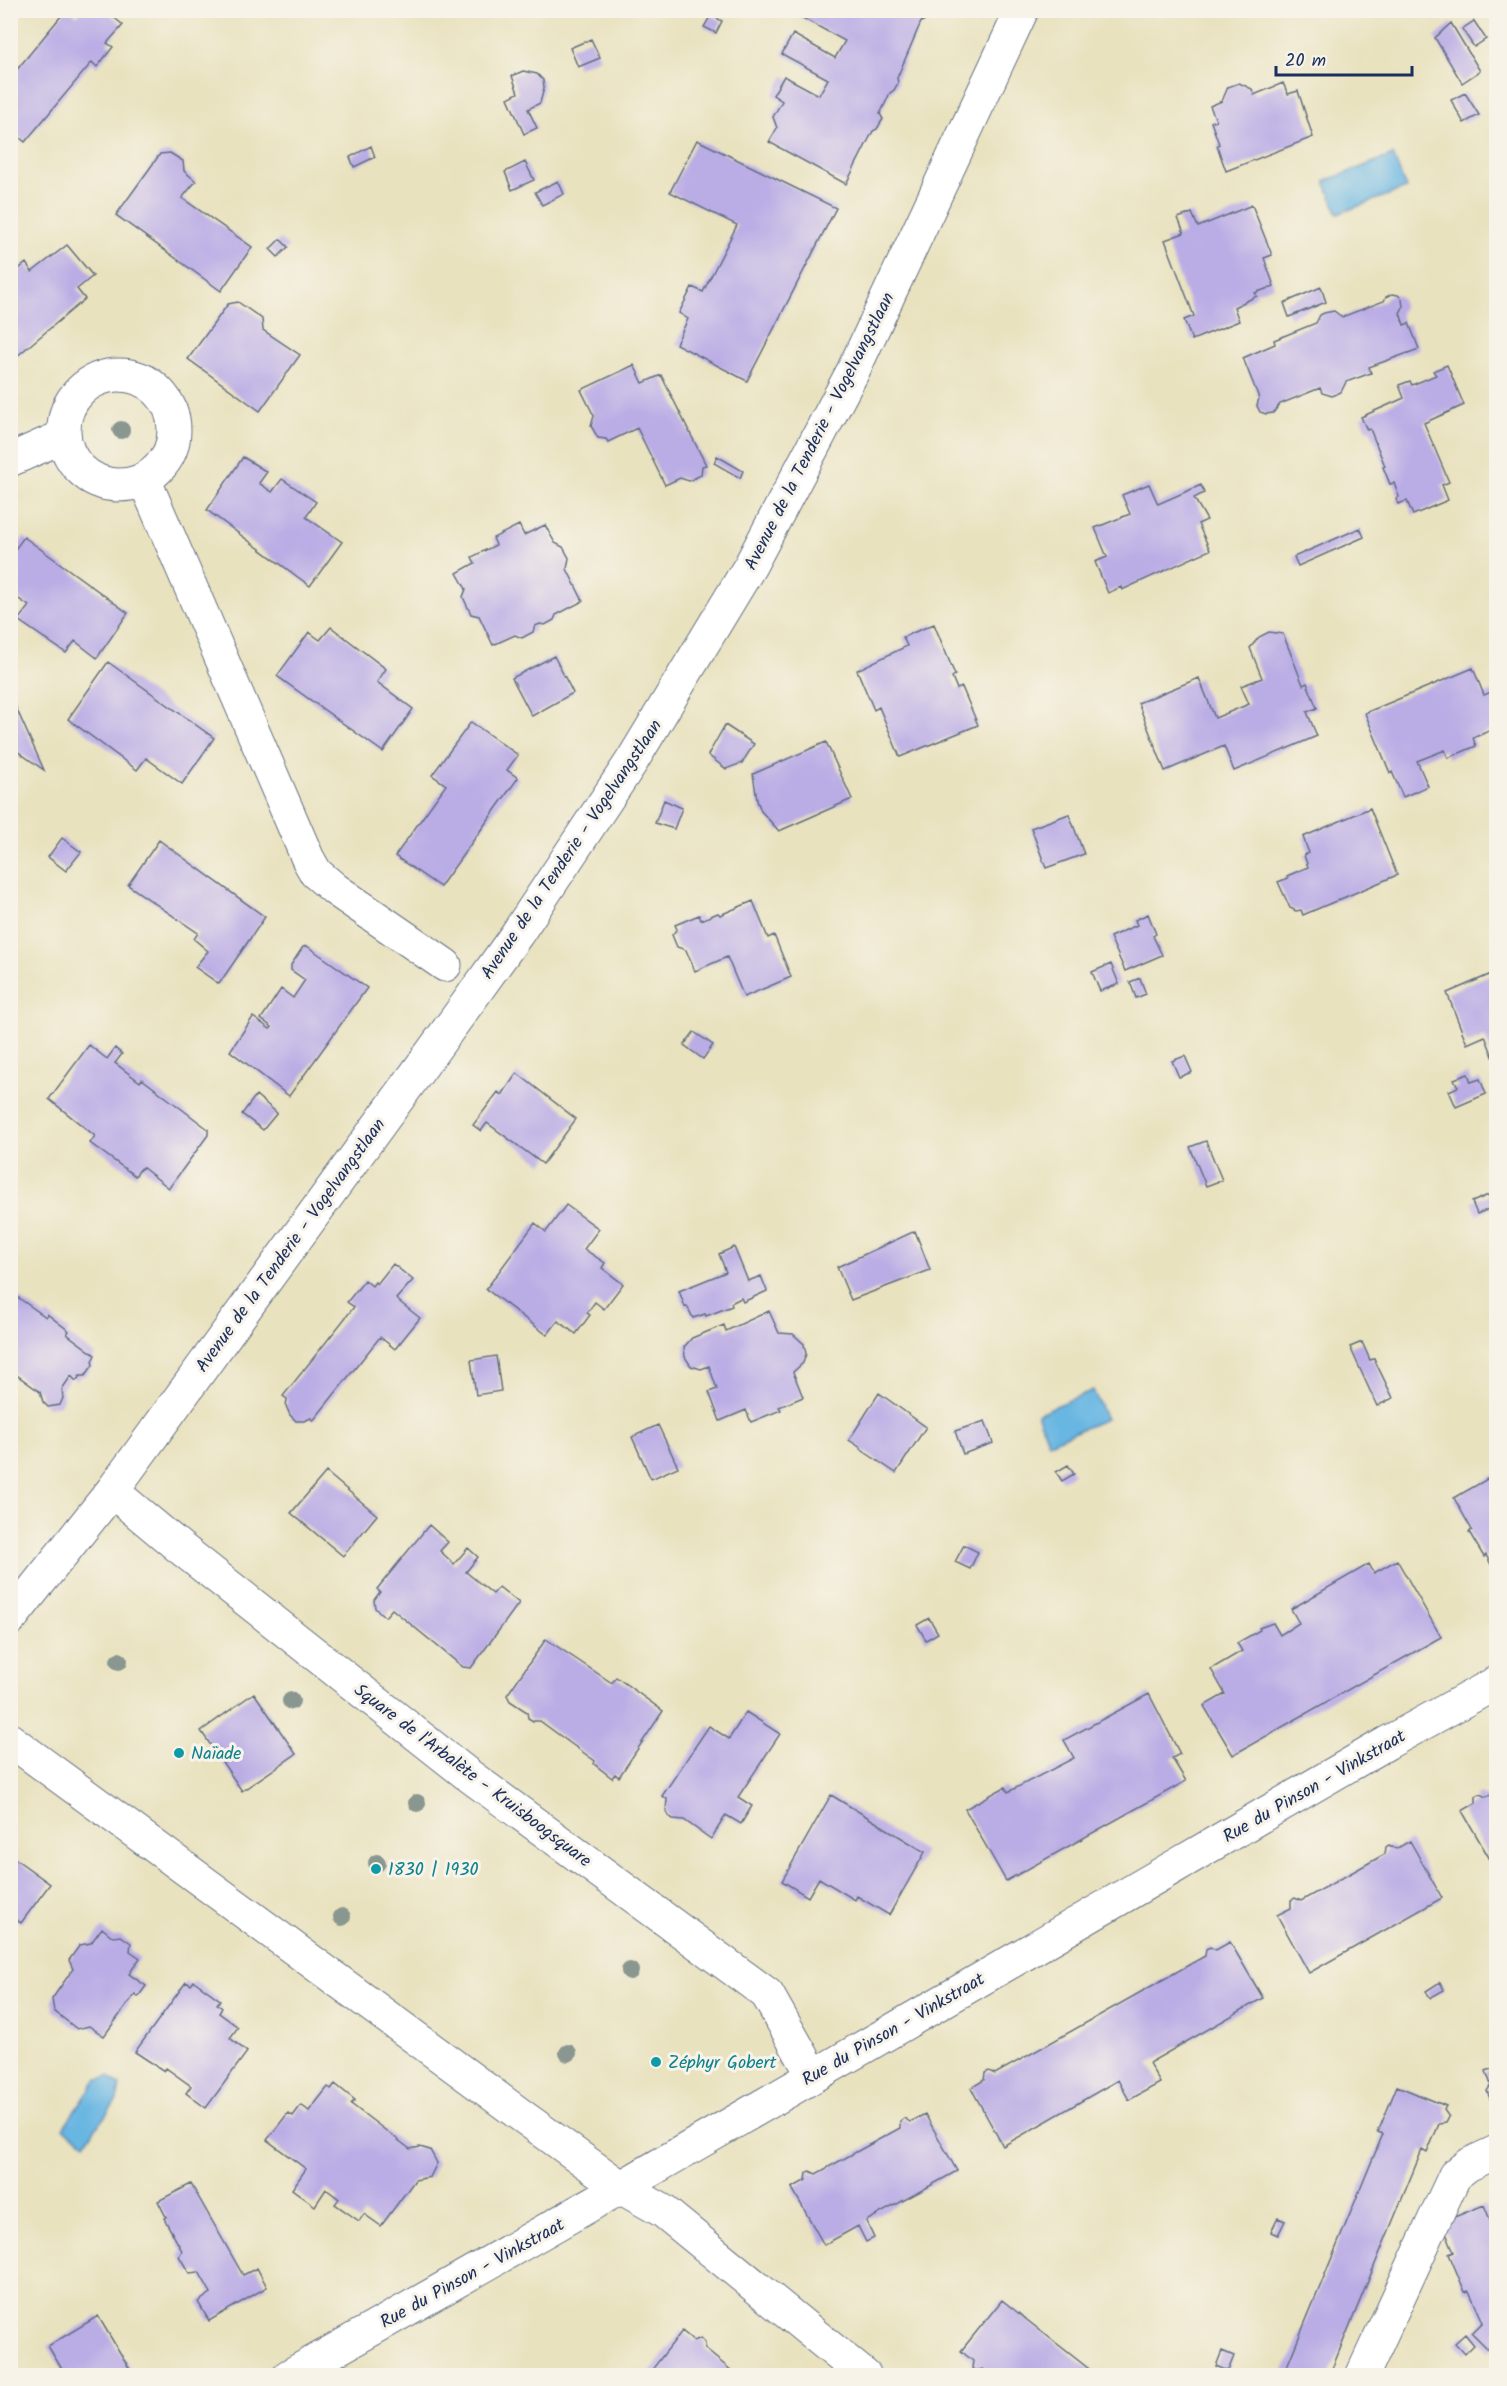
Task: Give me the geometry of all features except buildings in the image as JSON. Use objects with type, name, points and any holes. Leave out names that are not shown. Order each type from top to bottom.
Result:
[{"type":"street","name":"Avenue de la Tenderie - Vogelvangstlaan","points":[[10,1619],[112,1491],[518,934],[632,761],[750,566],[853,371],[1022,10]]},
{"type":"street","points":[[112,376],[132,376],[150,384],[164,397],[172,415],[174,438],[166,461],[150,477],[144,479],[128,485],[104,484],[85,474],[71,457],[64,436],[66,414],[77,395],[94,381],[112,376]]},
{"type":"street","points":[[10,460],[64,436]]},
{"type":"street","points":[[144,479],[316,873],[336,890],[445,965]]},
{"type":"street","name":"Square de l'Arbalète - Kruisboogsquare","points":[[112,1491],[178,1546],[467,1774],[766,1994],[813,2075]]},
{"type":"street","name":"Rue du Pinson - Vinkstraat","points":[[289,2376],[622,2188],[1387,1743],[1497,1683]]},
{"type":"street","points":[[10,1740],[622,2188],[663,2211],[865,2376]]},
{"type":"street","points":[[1362,2376],[1455,2175],[1468,2165],[1497,2152]]},
{"type":"water","points":[[1393,155],[1406,188],[1338,214],[1325,181]]},
{"type":"water","points":[[1093,1390],[1106,1419],[1049,1443],[1037,1414]]},
{"type":"water","points":[[109,2076],[120,2086],[117,2100],[85,2143],[63,2128],[96,2080]]},
{"type":"place","name":"Naïade","points":[[179,1753]]},
{"type":"place","name":"1830 | 1930","points":[[376,1869]]},
{"type":"place","name":"Zéphyr Gobert","points":[[656,2062]]}]
